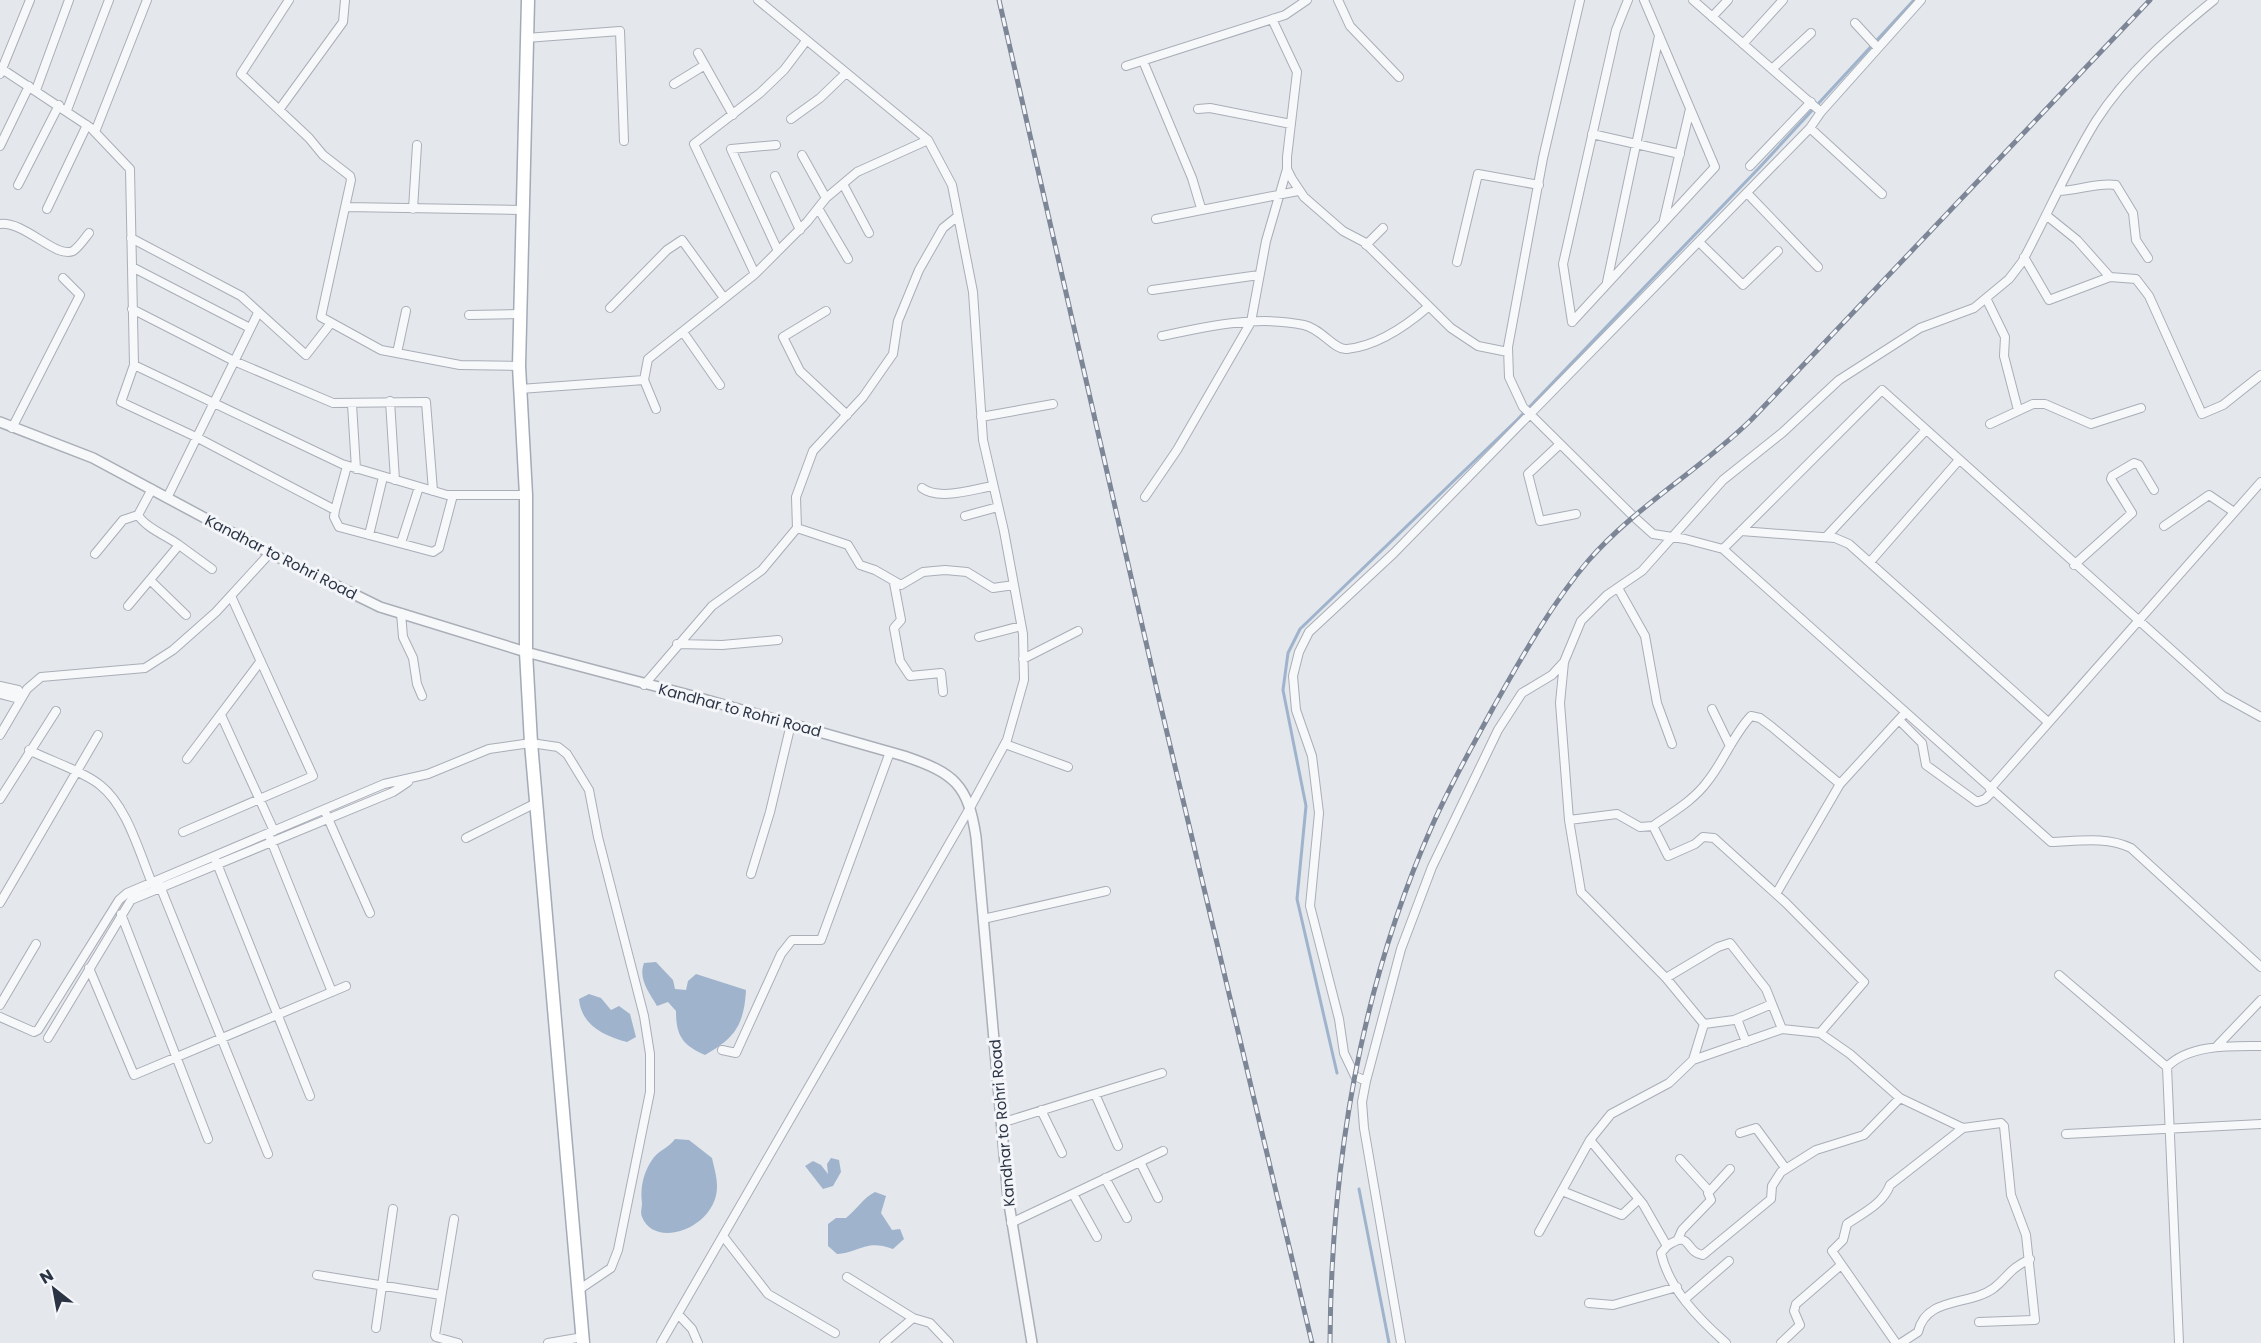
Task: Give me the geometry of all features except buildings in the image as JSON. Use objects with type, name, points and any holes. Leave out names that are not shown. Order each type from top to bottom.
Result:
[{"type":"main road","points":[[528,0],[521,210],[519,366],[526,495],[526,652],[531,743],[583,1340]]},
{"type":"street","points":[[30,0],[1,72],[32,88],[87,125],[130,169],[134,365],[121,402],[196,437],[335,510]]},
{"type":"street","points":[[0,146],[32,88],[69,0]]},
{"type":"street","points":[[18,185],[63,108],[109,0]]},
{"type":"street","points":[[95,132],[147,0]]},
{"type":"street","points":[[289,0],[241,74],[318,151],[350,176],[346,207],[321,317],[381,350],[460,365],[519,366]]},
{"type":"street","points":[[279,110],[343,22],[345,0]]},
{"type":"street","points":[[661,1343],[972,806],[1005,744],[1024,680],[1021,626],[1014,585],[983,440],[973,292],[952,185],[928,140],[758,0]]},
{"type":"street","points":[[1126,66],[1285,15],[1307,0]]},
{"type":"street","points":[[1338,0],[1350,26],[1399,77]]},
{"type":"street","points":[[1580,0],[1539,185],[1508,352],[1509,377],[1526,412],[1653,534],[1723,549],[2051,842],[2103,841],[2120,843],[2131,848],[2161,873],[2261,967]]},
{"type":"street","points":[[1628,0],[1616,30],[1563,264],[1572,321],[1714,167],[1644,0]]},
{"type":"street","points":[[1693,0],[1816,107]]},
{"type":"street","points":[[1712,17],[1728,0]]},
{"type":"street","points":[[1743,44],[1783,0]]},
{"type":"street","points":[[1750,166],[1816,107],[1921,0]]},
{"type":"street","points":[[1704,1024],[1666,978],[1581,892],[1569,820],[1560,704],[1564,662],[1581,621],[1618,588],[1642,571],[1724,480],[1782,433],[1839,380],[1920,328],[1974,308],[2009,279],[2024,257],[2097,120],[2121,89],[2176,31],[2214,0]]},
{"type":"street","points":[[1145,497],[1177,450],[1251,322],[1259,275],[1278,195],[1287,168],[1297,72],[1272,19]]},
{"type":"street","points":[[1855,23],[1876,45]]},
{"type":"street","points":[[526,38],[620,31],[624,141]]},
{"type":"street","points":[[1772,69],[1810,33]]},
{"type":"street","points":[[1607,284],[1660,34]]},
{"type":"street","points":[[755,274],[694,144],[733,115],[783,70],[806,41]]},
{"type":"street","points":[[698,53],[733,115]]},
{"type":"street","points":[[1143,60],[1192,178],[1201,208]]},
{"type":"street","points":[[674,84],[705,65]]},
{"type":"street","points":[[791,119],[820,98],[846,73]]},
{"type":"street","points":[[1366,1081],[1355,1076],[1344,1053],[1339,1019],[1310,906],[1319,813],[1312,756],[1296,710],[1293,676],[1299,652],[1309,632],[1394,553],[1526,412],[1699,242],[1810,128],[1816,107]]},
{"type":"street","points":[[1198,110],[1210,108],[1291,124]]},
{"type":"street","points":[[1664,222],[1690,108]]},
{"type":"street","points":[[47,209],[87,125]]},
{"type":"street","points":[[1810,128],[1882,194]]},
{"type":"street","points":[[1592,134],[1637,142],[1680,154]]},
{"type":"street","points":[[656,409],[644,380],[648,359],[755,274],[800,230],[826,198],[857,172],[928,140]]},
{"type":"street","points":[[776,145],[731,149],[778,252]]},
{"type":"street","points":[[413,208],[417,146]]},
{"type":"street","points":[[802,155],[826,198]]},
{"type":"street","points":[[1287,168],[1298,191],[1343,231],[1366,245],[1463,339],[1488,350],[1508,352]]},
{"type":"street","points":[[1457,262],[1478,174],[1539,185]]},
{"type":"street","points":[[775,176],[800,230]]},
{"type":"street","points":[[843,184],[869,233]]},
{"type":"street","points":[[2058,190],[2116,185],[2135,218],[2136,240],[2148,258]]},
{"type":"street","points":[[1156,219],[1201,208],[1298,191]]},
{"type":"street","points":[[1747,193],[1818,267]]},
{"type":"street","points":[[346,207],[521,210]]},
{"type":"street","points":[[818,208],[848,259]]},
{"type":"street","points":[[2046,215],[2077,240],[2110,277]]},
{"type":"street","points":[[644,685],[676,644],[712,606],[762,570],[797,528],[796,497],[813,451],[863,397],[893,354],[898,321],[919,270],[943,228],[958,216]]},
{"type":"street","points":[[0,224],[15,224],[51,248],[67,252],[75,249],[89,233]]},
{"type":"street","points":[[1366,245],[1383,228]]},
{"type":"street","points":[[131,238],[241,296],[306,355],[331,323]]},
{"type":"street","points":[[610,308],[667,250],[682,240],[724,298]]},
{"type":"street","points":[[1699,242],[1743,285],[1778,251]]},
{"type":"street","points":[[2024,257],[2049,300],[2110,277],[2136,279],[2149,296],[2202,414],[2223,405],[2261,375]]},
{"type":"street","points":[[132,267],[250,328]]},
{"type":"street","points":[[1152,290],[1259,275]]},
{"type":"street","points":[[12,428],[80,296],[63,278]]},
{"type":"street","points":[[1986,298],[2006,337],[2004,356],[2018,410]]},
{"type":"street","points":[[1162,336],[1251,322],[1302,324],[1316,328],[1339,349],[1345,350],[1377,340],[1407,324],[1428,307]]},
{"type":"street","points":[[132,309],[234,361],[333,403],[426,402],[433,491]]},
{"type":"street","points":[[397,353],[406,311]]},
{"type":"street","points":[[826,311],[783,338],[800,371],[847,415]]},
{"type":"street","points":[[167,498],[258,313]]},
{"type":"street","points":[[469,315],[520,314]]},
{"type":"street","points":[[683,332],[720,385]]},
{"type":"street","points":[[134,365],[356,469],[453,495],[526,495]]},
{"type":"street","points":[[520,389],[644,380]]},
{"type":"street","points":[[1723,549],[1882,390],[2136,621],[2223,696],[2261,717]]},
{"type":"street","points":[[390,401],[394,480]]},
{"type":"street","points":[[352,404],[356,469]]},
{"type":"street","points":[[981,417],[1053,404]]},
{"type":"street","points":[[1990,424],[2033,404],[2045,405],[2091,424],[2141,408]]},
{"type":"street","name":"Kandhar to Rohri Road","points":[[0,422],[93,458],[270,553],[380,607],[526,652],[890,752],[936,767],[958,784],[972,806],[1011,1222],[1032,1343]]},
{"type":"street","points":[[1826,537],[1926,430]]},
{"type":"street","points":[[1559,445],[1528,474],[1540,521],[1576,514]]},
{"type":"street","points":[[1870,562],[1959,460]]},
{"type":"street","points":[[2074,565],[2132,513],[2110,479],[2112,476],[2134,463],[2139,465],[2154,490]]},
{"type":"street","points":[[347,466],[334,517],[339,526],[369,535],[436,551],[453,495]]},
{"type":"street","points":[[369,535],[383,477]]},
{"type":"street","points":[[1899,720],[1922,743],[1926,765],[1977,802],[1985,799],[2048,722],[2261,482]]},
{"type":"street","points":[[922,488],[927,492],[948,493],[993,486]]},
{"type":"street","points":[[401,543],[419,487]]},
{"type":"street","points":[[95,554],[123,520],[138,515],[152,489]]},
{"type":"street","points":[[2164,526],[2209,495],[2234,512]]},
{"type":"street","points":[[965,516],[998,507]]},
{"type":"street","points":[[138,515],[142,522],[156,528],[212,569]]},
{"type":"street","points":[[797,528],[848,545],[860,565],[874,570],[894,583],[905,583],[923,572],[945,570],[967,572],[993,588],[1014,585]]},
{"type":"street","points":[[1741,531],[1826,537],[1849,544],[2048,722]]},
{"type":"street","points":[[128,606],[179,545]]},
{"type":"street","points":[[0,735],[27,689],[41,677],[145,668],[173,650],[231,596],[270,553]]},
{"type":"street","points":[[151,581],[186,615]]},
{"type":"street","points":[[894,583],[901,620],[900,624],[894,628],[900,661],[910,676],[940,673],[942,692]]},
{"type":"street","points":[[1618,588],[1645,636],[1657,703],[1672,744]]},
{"type":"street","points":[[183,832],[313,776],[231,596]]},
{"type":"street","points":[[401,613],[403,637],[413,658],[417,684],[422,696]]},
{"type":"street","points":[[979,637],[1021,626]]},
{"type":"street","points":[[1023,660],[1078,630]]},
{"type":"street","points":[[676,644],[722,645],[778,640]]},
{"type":"street","points":[[187,759],[260,662]]},
{"type":"street","points":[[1401,1343],[1364,1128],[1362,1102],[1366,1081],[1401,949],[1432,867],[1498,730],[1522,693],[1552,675],[1564,662]]},
{"type":"street","points":[[0,686],[18,690],[16,698],[0,694]]},
{"type":"street","points":[[1712,709],[1730,746]]},
{"type":"street","points":[[0,799],[29,750],[56,711]]},
{"type":"street","points":[[1776,894],[1840,784],[1905,713]]},
{"type":"street","points":[[221,715],[260,798],[271,835],[332,992]]},
{"type":"street","points":[[1569,820],[1617,814],[1640,827],[1653,826],[1693,797],[1707,783],[1751,716],[1760,718],[1840,784]]},
{"type":"street","points":[[751,874],[770,812],[791,724]]},
{"type":"street","points":[[0,903],[98,735]]},
{"type":"street","points":[[48,1038],[131,900],[271,835],[326,814],[384,784],[415,778],[489,749],[531,743],[558,747],[567,754],[589,790],[598,837],[644,1016],[650,1054],[650,1092],[618,1250],[611,1269],[580,1289]]},
{"type":"street","points":[[1005,744],[1068,767]]},
{"type":"street","points":[[29,750],[99,783],[111,796],[152,883]]},
{"type":"street","points":[[722,1050],[736,1053],[781,954],[792,940],[822,940],[890,752]]},
{"type":"street","points":[[466,838],[537,803]]},
{"type":"street","points":[[326,814],[370,912]]},
{"type":"street","points":[[1653,826],[1668,856],[1709,836],[1776,894],[1864,981],[1820,1033]]},
{"type":"street","points":[[0,1017],[34,1032],[38,1030],[119,900],[127,893],[215,860]]},
{"type":"street","points":[[215,860],[310,1096]]},
{"type":"street","points":[[160,886],[268,1154]]},
{"type":"street","points":[[983,919],[1106,891]]},
{"type":"street","points":[[121,914],[208,1139]]},
{"type":"street","points":[[1666,978],[1730,943],[1766,989],[1782,1029]]},
{"type":"street","points":[[0,1005],[36,944]]},
{"type":"street","points":[[89,968],[134,1075],[346,986]]},
{"type":"street","points":[[2059,975],[2167,1067]]},
{"type":"street","points":[[2217,1046],[2261,1000]]},
{"type":"street","points":[[1704,1024],[1737,1019],[1772,1004]]},
{"type":"street","points":[[1737,1019],[1746,1042]]},
{"type":"street","points":[[1693,1060],[1704,1024]]},
{"type":"street","points":[[1539,1232],[1590,1140],[1611,1114],[1669,1083],[1693,1060],[1782,1029],[1820,1033],[1850,1054],[1900,1098],[1963,1128],[2001,1124],[2004,1126],[2011,1195],[2026,1234],[2030,1259],[2035,1320],[1979,1322]]},
{"type":"street","points":[[2179,1343],[2167,1067],[2173,1060],[2217,1046],[2261,1046]]},
{"type":"street","points":[[1001,1123],[1162,1073]]},
{"type":"street","points":[[1095,1094],[1118,1146]]},
{"type":"street","points":[[1678,1239],[1683,1239],[1698,1254],[1703,1255],[1771,1199],[1776,1176],[1816,1150],[1864,1135],[1900,1098]]},
{"type":"street","points":[[1041,1110],[1062,1153]]},
{"type":"street","points":[[2066,1134],[2261,1124]]},
{"type":"street","points":[[1740,1133],[1756,1128],[1786,1169]]},
{"type":"street","points":[[1963,1128],[1890,1185],[1887,1194],[1879,1202],[1847,1224],[1843,1240],[1832,1251],[1899,1343],[1918,1332],[1921,1322],[1930,1311],[1990,1290],[2008,1271],[2030,1259]]},
{"type":"street","points":[[1590,1140],[1639,1199],[1667,1246]]},
{"type":"street","points":[[1011,1222],[1163,1151]]},
{"type":"street","points":[[1680,1159],[1709,1191],[1710,1200],[1682,1230],[1678,1239],[1661,1253],[1677,1287],[1694,1312],[1726,1343]]},
{"type":"street","points":[[1140,1162],[1158,1198]]},
{"type":"street","points":[[1709,1191],[1730,1169]]},
{"type":"street","points":[[1105,1178],[1127,1218]]},
{"type":"street","points":[[1562,1191],[1622,1215],[1639,1199]]},
{"type":"street","points":[[1073,1194],[1097,1237]]},
{"type":"street","points":[[376,1328],[393,1209]]},
{"type":"street","points":[[454,1219],[435,1335],[458,1343]]},
{"type":"street","points":[[723,1236],[768,1294],[835,1333]]},
{"type":"street","points":[[1685,1299],[1729,1261]]},
{"type":"street","points":[[1781,1343],[1800,1324],[1794,1311],[1796,1304],[1841,1265]]},
{"type":"street","points":[[316,1275],[441,1295]]},
{"type":"street","points":[[848,1277],[913,1318],[930,1323],[949,1343]]},
{"type":"street","points":[[1589,1303],[1613,1305],[1677,1287]]},
{"type":"street","points":[[678,1314],[692,1329],[698,1343]]},
{"type":"street","points":[[884,1343],[913,1318]]},
{"type":"street","points":[[548,1343],[583,1340]]},
{"type":"water","points":[[656,962],[673,980],[675,989],[686,990],[688,981],[696,974],[746,990],[740,1021],[724,1043],[705,1055],[686,1043],[677,1027],[676,1011],[668,1002],[657,1006],[645,985],[642,975],[644,963]]},
{"type":"water","points":[[589,994],[601,998],[611,1010],[619,1006],[630,1014],[636,1037],[627,1042],[595,1028],[584,1016],[579,999]]},
{"type":"water","points":[[675,1139],[689,1140],[712,1158],[717,1186],[715,1200],[708,1212],[685,1229],[672,1233],[660,1232],[649,1227],[642,1217],[641,1192],[646,1170],[652,1160]]},
{"type":"water","points":[[831,1158],[839,1160],[841,1172],[833,1186],[823,1189],[805,1166],[813,1161],[821,1165],[828,1174],[827,1164]]},
{"type":"water","points":[[875,1192],[886,1196],[881,1213],[892,1230],[900,1229],[904,1239],[893,1249],[876,1245],[837,1254],[828,1246],[828,1224],[836,1218],[846,1218]]},
{"type":"waterway","points":[[1337,1073],[1297,899],[1306,806],[1283,690],[1288,653],[1300,629],[1517,420],[1758,169],[1914,0]]},
{"type":"waterway","points":[[1359,1189],[1389,1343]]},
{"type":"railway","points":[[999,0],[1159,699],[1312,1343]]},
{"type":"railway","points":[[1330,1343],[1336,1210],[1344,1144],[1354,1079],[1368,1014],[1386,950],[1407,887],[1439,811],[1461,766],[1537,632],[1574,578],[1607,541],[1752,419],[2150,0]]}]
